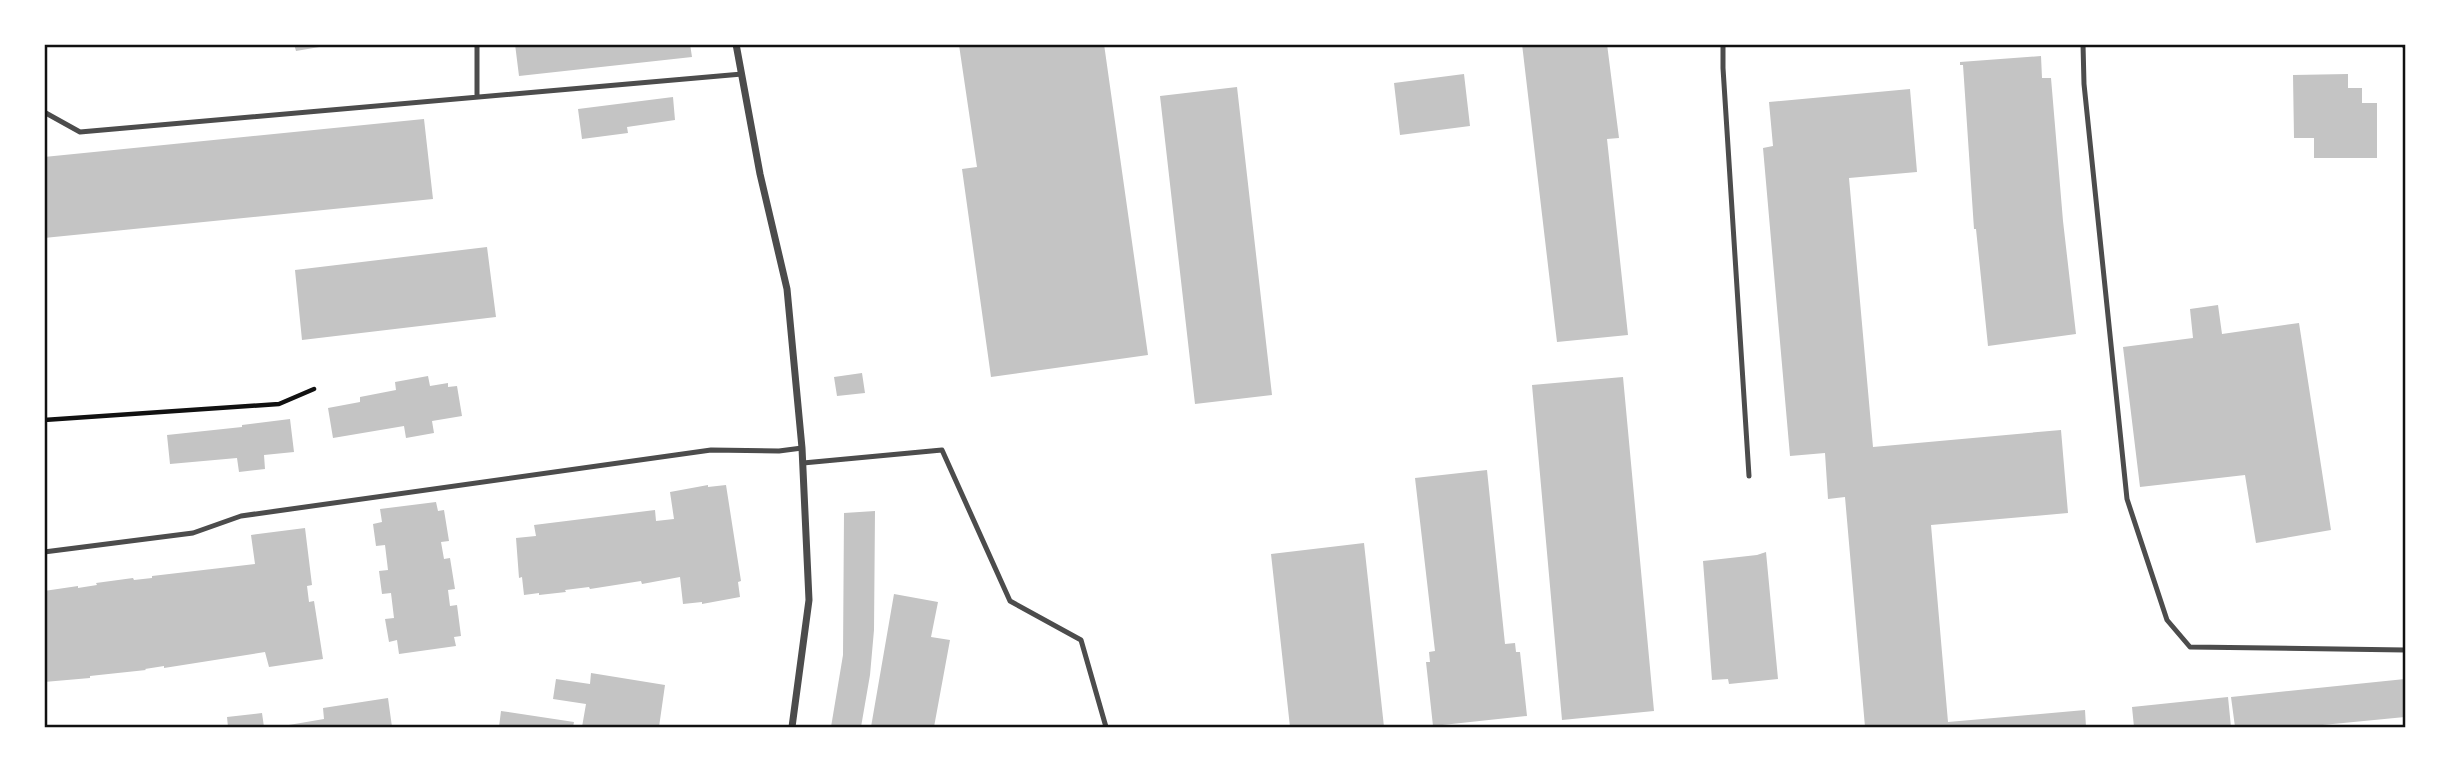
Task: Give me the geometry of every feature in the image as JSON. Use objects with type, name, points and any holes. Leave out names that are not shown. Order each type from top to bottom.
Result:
[{"type":"street","points":[[736,44],[760,174],[787,289],[802,448],[809,600],[792,727]]},
{"type":"lane","points":[[477,44],[477,97]]},
{"type":"lane","points":[[1723,44],[1749,476]]},
{"type":"lane","points":[[2083,44],[2084,84],[2127,499],[2167,620],[2190,647],[2405,650]]},
{"type":"lane","points":[[44,112],[80,132],[741,74]]},
{"type":"lane","points":[[44,552],[193,533],[241,516],[711,450],[779,451],[802,448]]},
{"type":"lane","points":[[803,463],[942,450],[1010,601],[1081,639],[1105,727]]},
{"type":"path","points":[[44,420],[279,404],[314,389]]},
{"type":"building","points":[[294,44],[331,44],[331,45],[296,51]]},
{"type":"building","points":[[515,44],[690,44],[692,57],[519,76]]},
{"type":"building","points":[[1104,44],[1148,355],[991,377],[962,169],[977,167],[959,45]]},
{"type":"building","points":[[1522,44],[1607,44],[1619,138],[1607,139],[1628,335],[1557,342]]},
{"type":"building","points":[[2041,56],[2042,78],[2051,78],[2076,334],[1988,346],[1974,229],[1963,65],[1960,65],[1960,62]]},
{"type":"building","points":[[1464,74],[1470,126],[1400,135],[1394,83]]},
{"type":"building","points":[[2348,74],[2348,88],[2362,88],[2362,103],[2377,103],[2377,158],[2314,158],[2314,138],[2294,138],[2293,75]]},
{"type":"building","points":[[1237,87],[1272,395],[1195,404],[1160,96]]},
{"type":"building","points":[[1910,89],[1917,172],[1849,178],[1873,447],[2061,430],[2068,513],[1931,525],[1948,722],[2085,710],[2086,727],[1865,727],[1845,497],[1828,499],[1825,453],[1790,456],[1763,148],[1773,146],[1769,102]]},
{"type":"building","points":[[673,97],[675,120],[627,127],[628,133],[582,139],[578,109]]},
{"type":"building","points":[[424,119],[433,199],[44,238],[44,157]]},
{"type":"building","points":[[487,247],[496,317],[302,340],[295,270]]},
{"type":"building","points":[[2218,305],[2222,334],[2299,323],[2331,530],[2256,543],[2245,475],[2140,487],[2123,347],[2193,338],[2190,309]]},
{"type":"building","points":[[862,373],[865,393],[837,396],[834,377]]},
{"type":"building","points":[[428,376],[430,386],[448,383],[448,387],[457,386],[462,416],[432,421],[434,433],[406,438],[404,426],[333,438],[328,408],[360,402],[360,397],[396,390],[395,382]]},
{"type":"building","points":[[1623,377],[1654,711],[1562,720],[1532,385]]},
{"type":"building","points":[[290,419],[294,452],[264,455],[265,469],[239,472],[237,458],[170,464],[167,435]]},
{"type":"building","points":[[1487,470],[1505,644],[1515,643],[1516,652],[1520,652],[1527,716],[1433,726],[1426,662],[1430,662],[1429,652],[1435,651],[1415,478]]},
{"type":"building","points":[[708,485],[726,485],[741,581],[738,582],[740,597],[702,604],[683,604],[680,577],[642,584],[641,581],[524,595],[522,577],[519,578],[516,538],[536,536],[534,525],[655,510],[656,521],[674,519],[670,492]]},
{"type":"building","points":[[436,502],[438,511],[444,510],[449,541],[441,542],[444,559],[450,558],[455,589],[448,590],[450,606],[457,605],[461,636],[454,637],[456,646],[399,654],[397,640],[389,642],[385,619],[394,618],[391,593],[382,594],[379,571],[388,570],[385,545],[376,546],[373,524],[382,522],[380,509]]},
{"type":"building","points":[[875,511],[874,630],[861,727],[831,727],[843,655],[844,513]]},
{"type":"building","points":[[305,528],[312,585],[307,586],[309,602],[314,601],[323,659],[269,667],[265,652],[164,668],[44,682],[44,591],[255,564],[251,535]]},
{"type":"building","points":[[1364,543],[1384,727],[1290,727],[1271,554]]},
{"type":"building","points":[[1766,552],[1778,679],[1729,684],[1728,679],[1712,680],[1703,561]]},
{"type":"building","points":[[894,594],[938,602],[931,637],[950,640],[934,727],[871,727]]},
{"type":"building","points":[[591,673],[665,685],[659,727],[582,727],[586,704],[553,699],[556,679],[590,684]]},
{"type":"building","points":[[2405,679],[2405,717],[2302,727],[2235,727],[2231,697]]},
{"type":"building","points":[[2228,697],[2231,727],[2134,727],[2132,707]]},
{"type":"building","points":[[388,698],[392,727],[277,727],[324,719],[323,708]]},
{"type":"building","points":[[501,711],[574,722],[573,727],[499,727]]},
{"type":"building","points":[[262,713],[264,727],[228,727],[227,717]]}]
